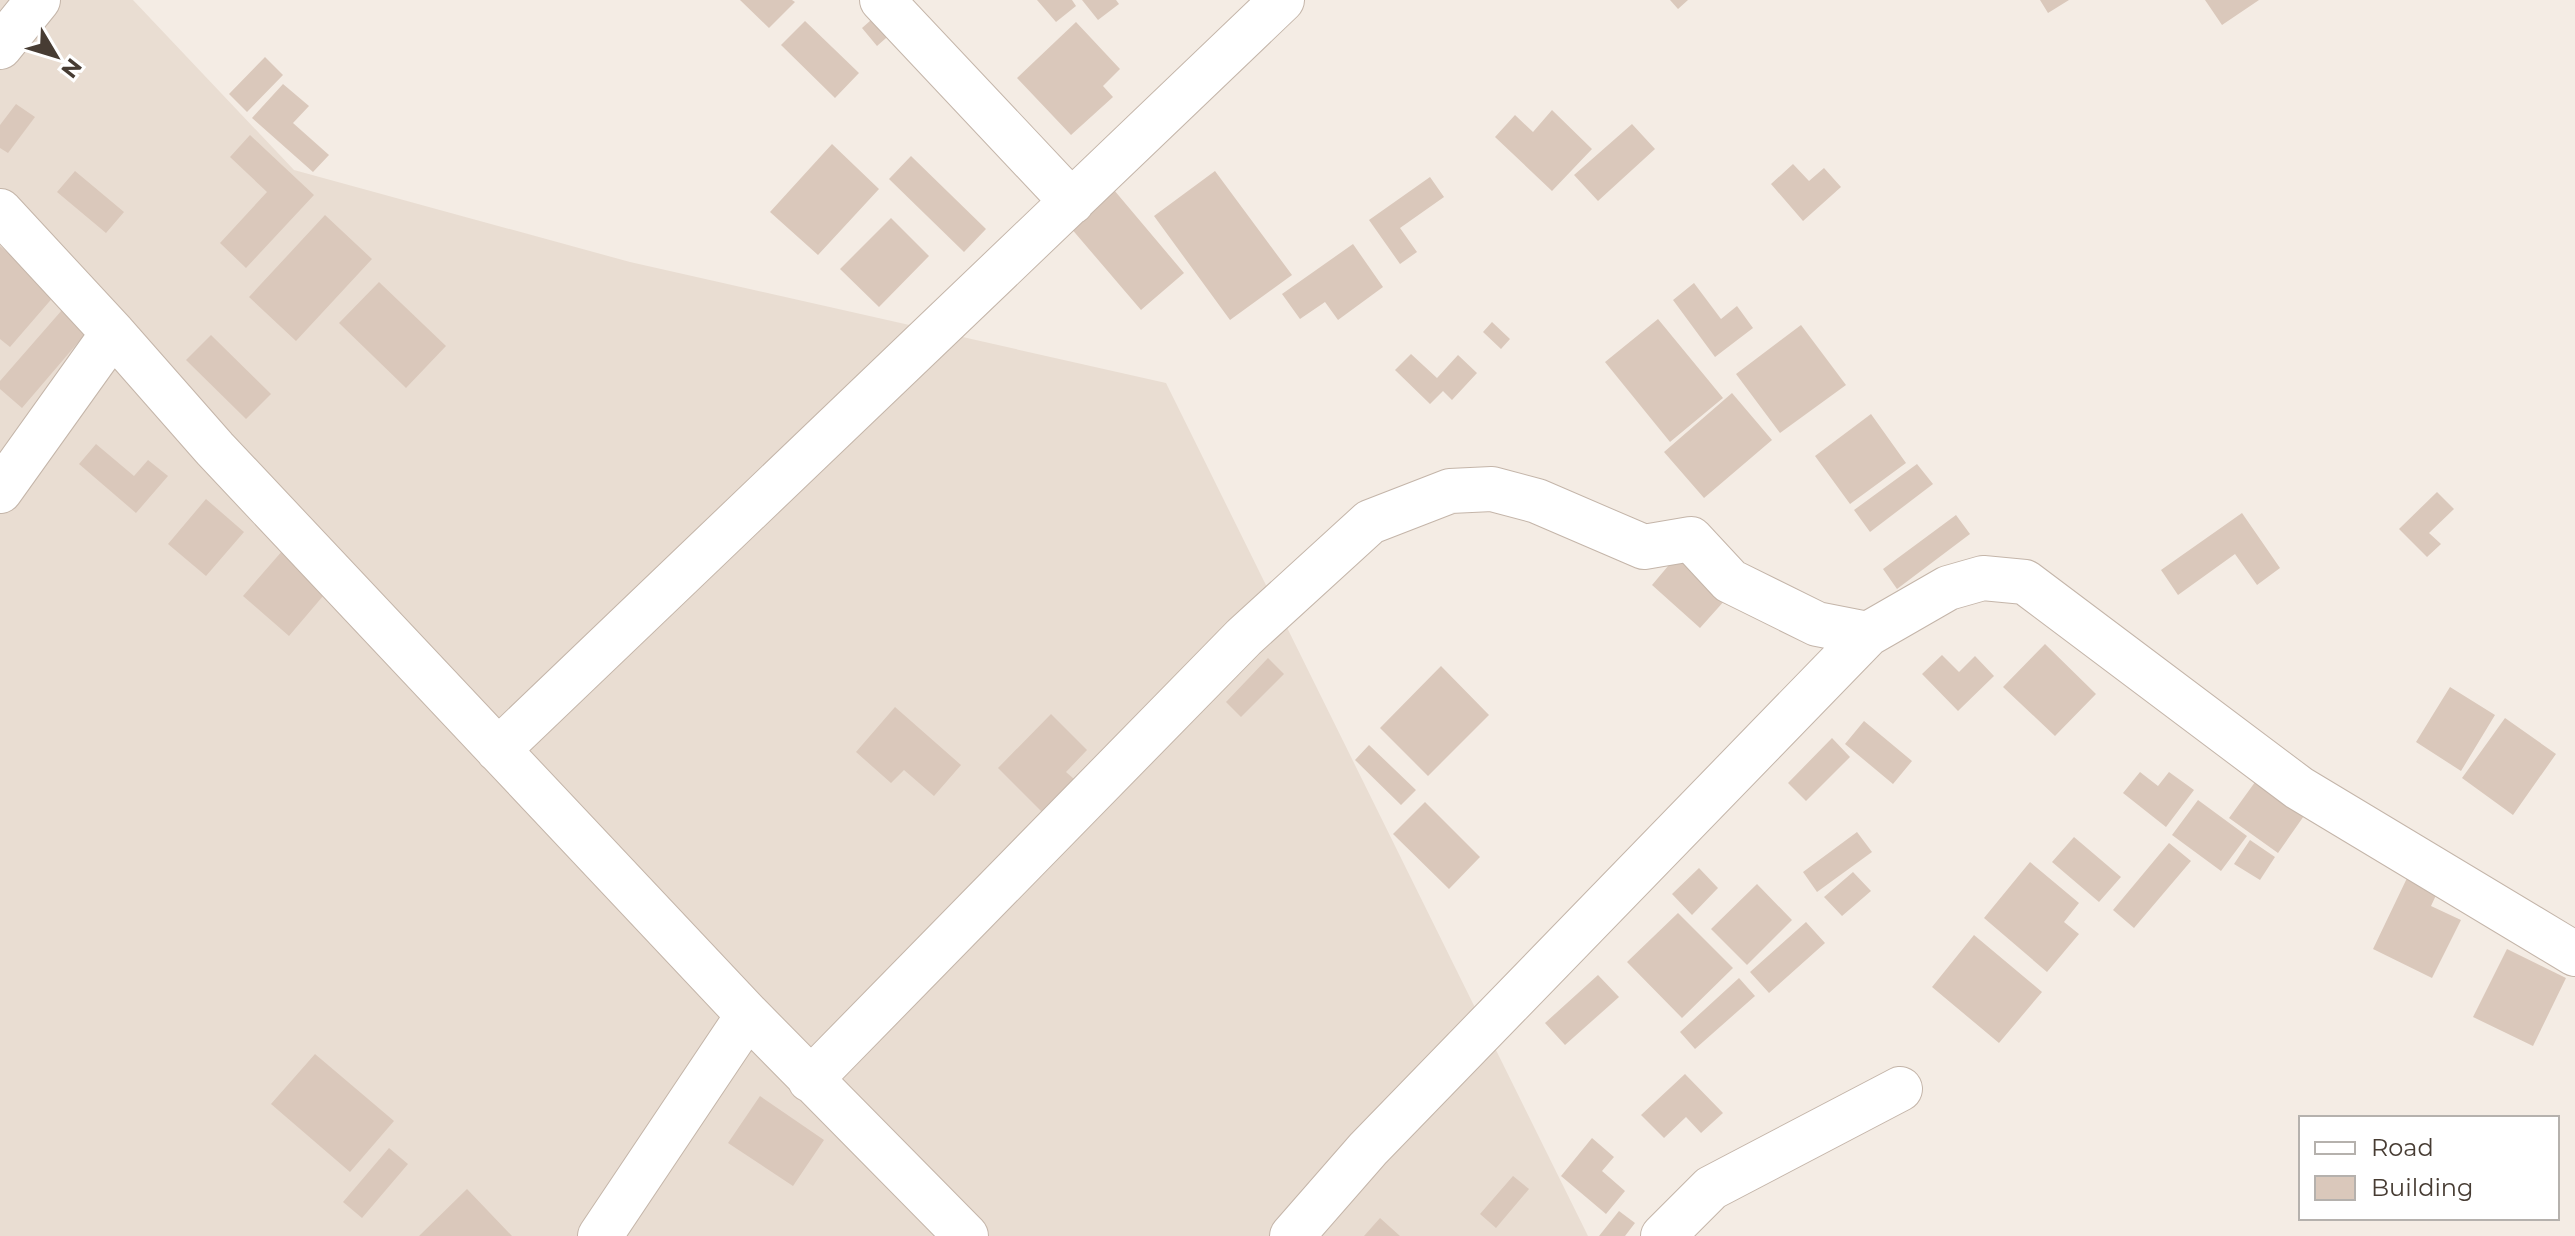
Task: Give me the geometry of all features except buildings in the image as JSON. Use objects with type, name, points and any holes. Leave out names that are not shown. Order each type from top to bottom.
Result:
[{"type":"street","points":[[0,47],[38,0]]},
{"type":"street","points":[[882,0],[1072,202]]},
{"type":"street","points":[[498,750],[1282,0]]},
{"type":"street","points":[[0,211],[215,449],[498,750],[810,1080],[966,1236]]},
{"type":"street","points":[[0,491],[113,333]]},
{"type":"street","points":[[810,1080],[1244,637],[1370,522],[1450,491],[1492,489],[1537,501],[1644,547],[1691,539],[1730,581],[1817,624],[1868,634]]},
{"type":"street","points":[[1292,1236],[1368,1149],[1868,634],[1948,588],[1983,578],[2025,582],[2299,788],[2575,954]]},
{"type":"street","points":[[600,1236],[748,1015]]},
{"type":"street","points":[[1663,1236],[1711,1188],[1900,1089]]},
{"type":"shaded area","points":[[0,0],[133,0],[294,170],[630,262],[1166,383],[1588,1236],[0,1236]]}]
